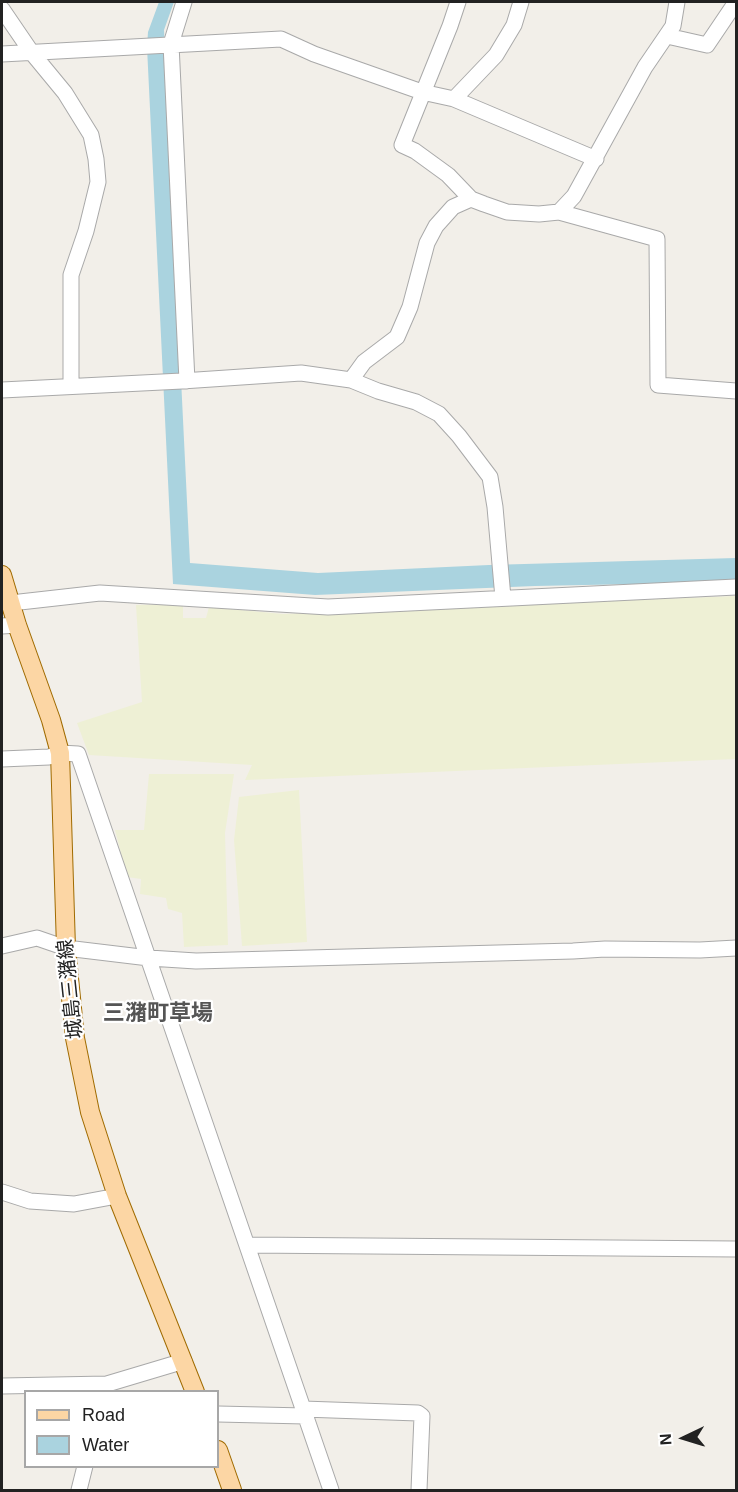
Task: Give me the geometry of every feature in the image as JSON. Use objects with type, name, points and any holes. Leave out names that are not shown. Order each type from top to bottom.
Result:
[{"type":"main road","name":"城島三潴線","points":[[2,575],[11,603],[9,625],[51,720],[60,753],[66,948],[75,1038],[90,1112],[117,1196],[194,1390]]},
{"type":"main road","points":[[219,1453],[232,1491]]},
{"type":"street","points":[[184,2],[169,44],[185,381]]},
{"type":"street","points":[[458,2],[402,145],[415,151],[448,176],[471,199],[507,212],[539,214],[559,212],[657,239],[658,385],[736,391]]},
{"type":"street","points":[[454,99],[496,55],[514,25],[521,2]]},
{"type":"street","points":[[559,212],[574,196],[645,68],[673,26],[677,2]]},
{"type":"street","points":[[667,36],[707,45],[736,2]]},
{"type":"street","points":[[2,9],[70,102],[90,135],[96,159],[98,182],[86,231],[71,275],[71,386]]},
{"type":"street","points":[[2,54],[282,39],[314,54],[422,92],[454,99],[596,159]]},
{"type":"street","points":[[351,380],[364,362],[398,337],[410,307],[427,243],[436,226],[453,207],[471,199]]},
{"type":"street","points":[[2,390],[301,373],[351,380],[416,402],[439,414],[490,477],[503,598]]},
{"type":"street","points":[[11,603],[100,592],[328,607],[736,588]]},
{"type":"street","points":[[2,759],[49,757],[60,753],[78,754],[331,1491]]},
{"type":"street","points":[[2,946],[37,938],[66,948],[196,961],[605,949],[736,948]]},
{"type":"street","points":[[2,1192],[30,1201],[74,1204],[117,1196]]},
{"type":"street","points":[[247,1245],[736,1249]]},
{"type":"street","points":[[2,1386],[106,1388],[184,1361]]},
{"type":"street","points":[[219,1414],[418,1413],[422,1416],[419,1491]]},
{"type":"street","points":[[79,1491],[85,1468]]},
{"type":"green space","points":[[736,596],[736,759],[245,780],[252,765],[89,755],[77,723],[142,702],[136,605],[183,604],[183,618],[206,618],[209,607],[283,614]]},
{"type":"green space","points":[[149,774],[234,774],[225,833],[228,945],[184,947],[182,913],[168,909],[166,898],[140,894],[141,879],[127,877],[115,830],[144,830]]},
{"type":"green space","points":[[299,790],[307,942],[242,946],[234,840],[239,797]]},
{"type":"water","points":[[159,2],[174,2],[164,30],[190,563],[318,573],[489,565],[736,558],[736,582],[535,586],[315,595],[173,584],[147,47],[148,32]]},
{"type":"district","name":"三潴町草場","points":[[158,1014]]}]
